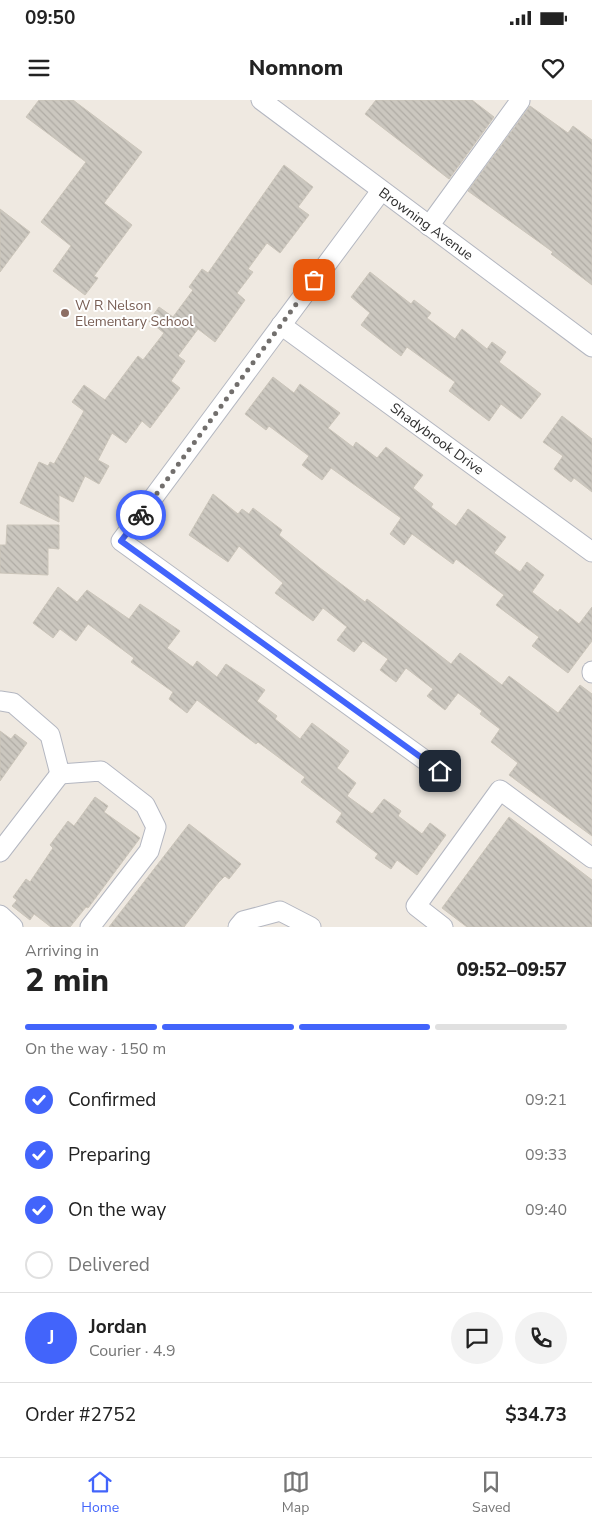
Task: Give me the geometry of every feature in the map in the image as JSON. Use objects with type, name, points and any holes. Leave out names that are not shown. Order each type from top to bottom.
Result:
[{"type":"street","name":"Browning Avenue","points":[[261,100],[380,191],[592,347]]},
{"type":"street","points":[[429,226],[520,101]]},
{"type":"street","points":[[380,191],[121,541],[440,771]]},
{"type":"street","name":"Shadybrook Drive","points":[[281,325],[592,552]]},
{"type":"street","points":[[0,701],[13,703],[50,735],[60,774]]},
{"type":"street","points":[[0,852],[60,774],[101,771],[145,805],[156,827],[148,851],[90,927]]},
{"type":"street","points":[[443,927],[416,906],[500,790],[592,858]]},
{"type":"street","points":[[240,924],[280,911],[310,927]]},
{"type":"street","points":[[0,915],[13,927]]},
{"type":"building","points":[[39,100],[73,100],[142,152],[104,203],[132,225],[94,276],[98,278],[85,295],[53,271],[71,246],[41,222],[86,162],[26,117]]},
{"type":"building","points":[[376,100],[472,100],[494,117],[449,179],[365,114]]},
{"type":"building","points":[[530,106],[568,133],[573,126],[592,140],[592,285],[551,254],[553,252],[468,191]]},
{"type":"building","points":[[284,165],[313,187],[298,207],[309,215],[280,253],[267,243],[248,269],[253,272],[237,293],[245,300],[215,342],[198,329],[178,356],[185,361],[171,381],[180,388],[150,428],[142,421],[126,443],[112,433],[98,460],[109,466],[99,484],[85,476],[73,502],[59,495],[59,522],[20,503],[39,462],[48,466],[50,462],[54,464],[84,411],[72,402],[84,385],[105,400],[138,356],[143,360],[164,333],[149,321],[159,307],[173,317],[193,290],[189,287],[202,269],[208,273]]},
{"type":"building","points":[[0,209],[30,232],[0,272]]},
{"type":"building","points":[[370,272],[411,304],[414,300],[431,313],[427,318],[455,339],[462,329],[487,349],[492,342],[506,352],[499,362],[541,394],[521,419],[501,404],[489,421],[449,391],[455,382],[407,347],[401,356],[361,325],[370,313],[351,297]]},
{"type":"building","points":[[273,377],[294,393],[300,384],[340,413],[328,428],[353,447],[356,442],[377,458],[386,447],[423,475],[413,488],[433,504],[431,507],[456,526],[468,509],[506,537],[494,553],[520,572],[527,562],[544,575],[532,592],[558,612],[560,609],[579,624],[592,607],[592,641],[568,673],[532,646],[539,637],[496,605],[504,595],[456,559],[453,564],[412,534],[404,545],[390,534],[401,518],[331,468],[322,480],[302,465],[309,456],[269,426],[266,430],[245,414]]},
{"type":"building","points":[[562,416],[592,439],[592,492],[574,478],[571,482],[554,469],[563,456],[543,442]]},
{"type":"building","points":[[213,494],[238,514],[242,509],[249,514],[253,508],[282,530],[279,535],[320,568],[365,602],[367,599],[451,664],[460,653],[502,685],[509,676],[558,713],[580,685],[592,694],[592,836],[509,775],[518,763],[491,742],[500,729],[480,714],[482,711],[458,693],[445,710],[427,696],[433,689],[406,668],[396,682],[380,670],[388,659],[363,641],[354,652],[337,640],[347,627],[323,608],[313,621],[275,593],[283,583],[239,546],[228,562],[189,535]]},
{"type":"building","points":[[7,525],[59,525],[59,549],[48,548],[48,575],[0,573],[0,545],[6,545]]},
{"type":"building","points":[[58,587],[77,602],[87,590],[129,619],[140,604],[180,631],[167,648],[193,667],[197,661],[217,677],[226,664],[265,690],[257,701],[277,716],[275,719],[300,739],[312,723],[349,751],[337,768],[356,783],[347,796],[372,814],[384,799],[401,811],[398,816],[422,834],[430,823],[446,835],[417,875],[397,860],[391,869],[375,858],[378,854],[336,822],[342,813],[301,782],[305,777],[258,742],[256,744],[197,700],[187,713],[169,699],[173,692],[131,662],[134,658],[88,624],[76,641],[60,629],[53,638],[33,623]]},
{"type":"building","points":[[0,731],[11,739],[15,734],[27,743],[0,781]]},
{"type":"building","points":[[95,797],[108,806],[104,812],[140,838],[88,908],[86,907],[70,927],[51,927],[34,914],[30,920],[12,906],[17,900],[13,897],[26,879],[30,882],[53,848],[50,845],[68,821],[74,826]]},
{"type":"building","points":[[509,817],[592,880],[592,927],[467,927],[442,908]]},
{"type":"building","points":[[189,824],[241,864],[229,879],[225,876],[218,883],[184,927],[109,927]]},
{"type":"way so far","points":[[141,515],[314,280]]},
{"type":"place","name":"W R Nelson Elementary School","points":[[65,313]]},
{"type":"route","points":[[141,515],[121,541],[440,771]]}]
